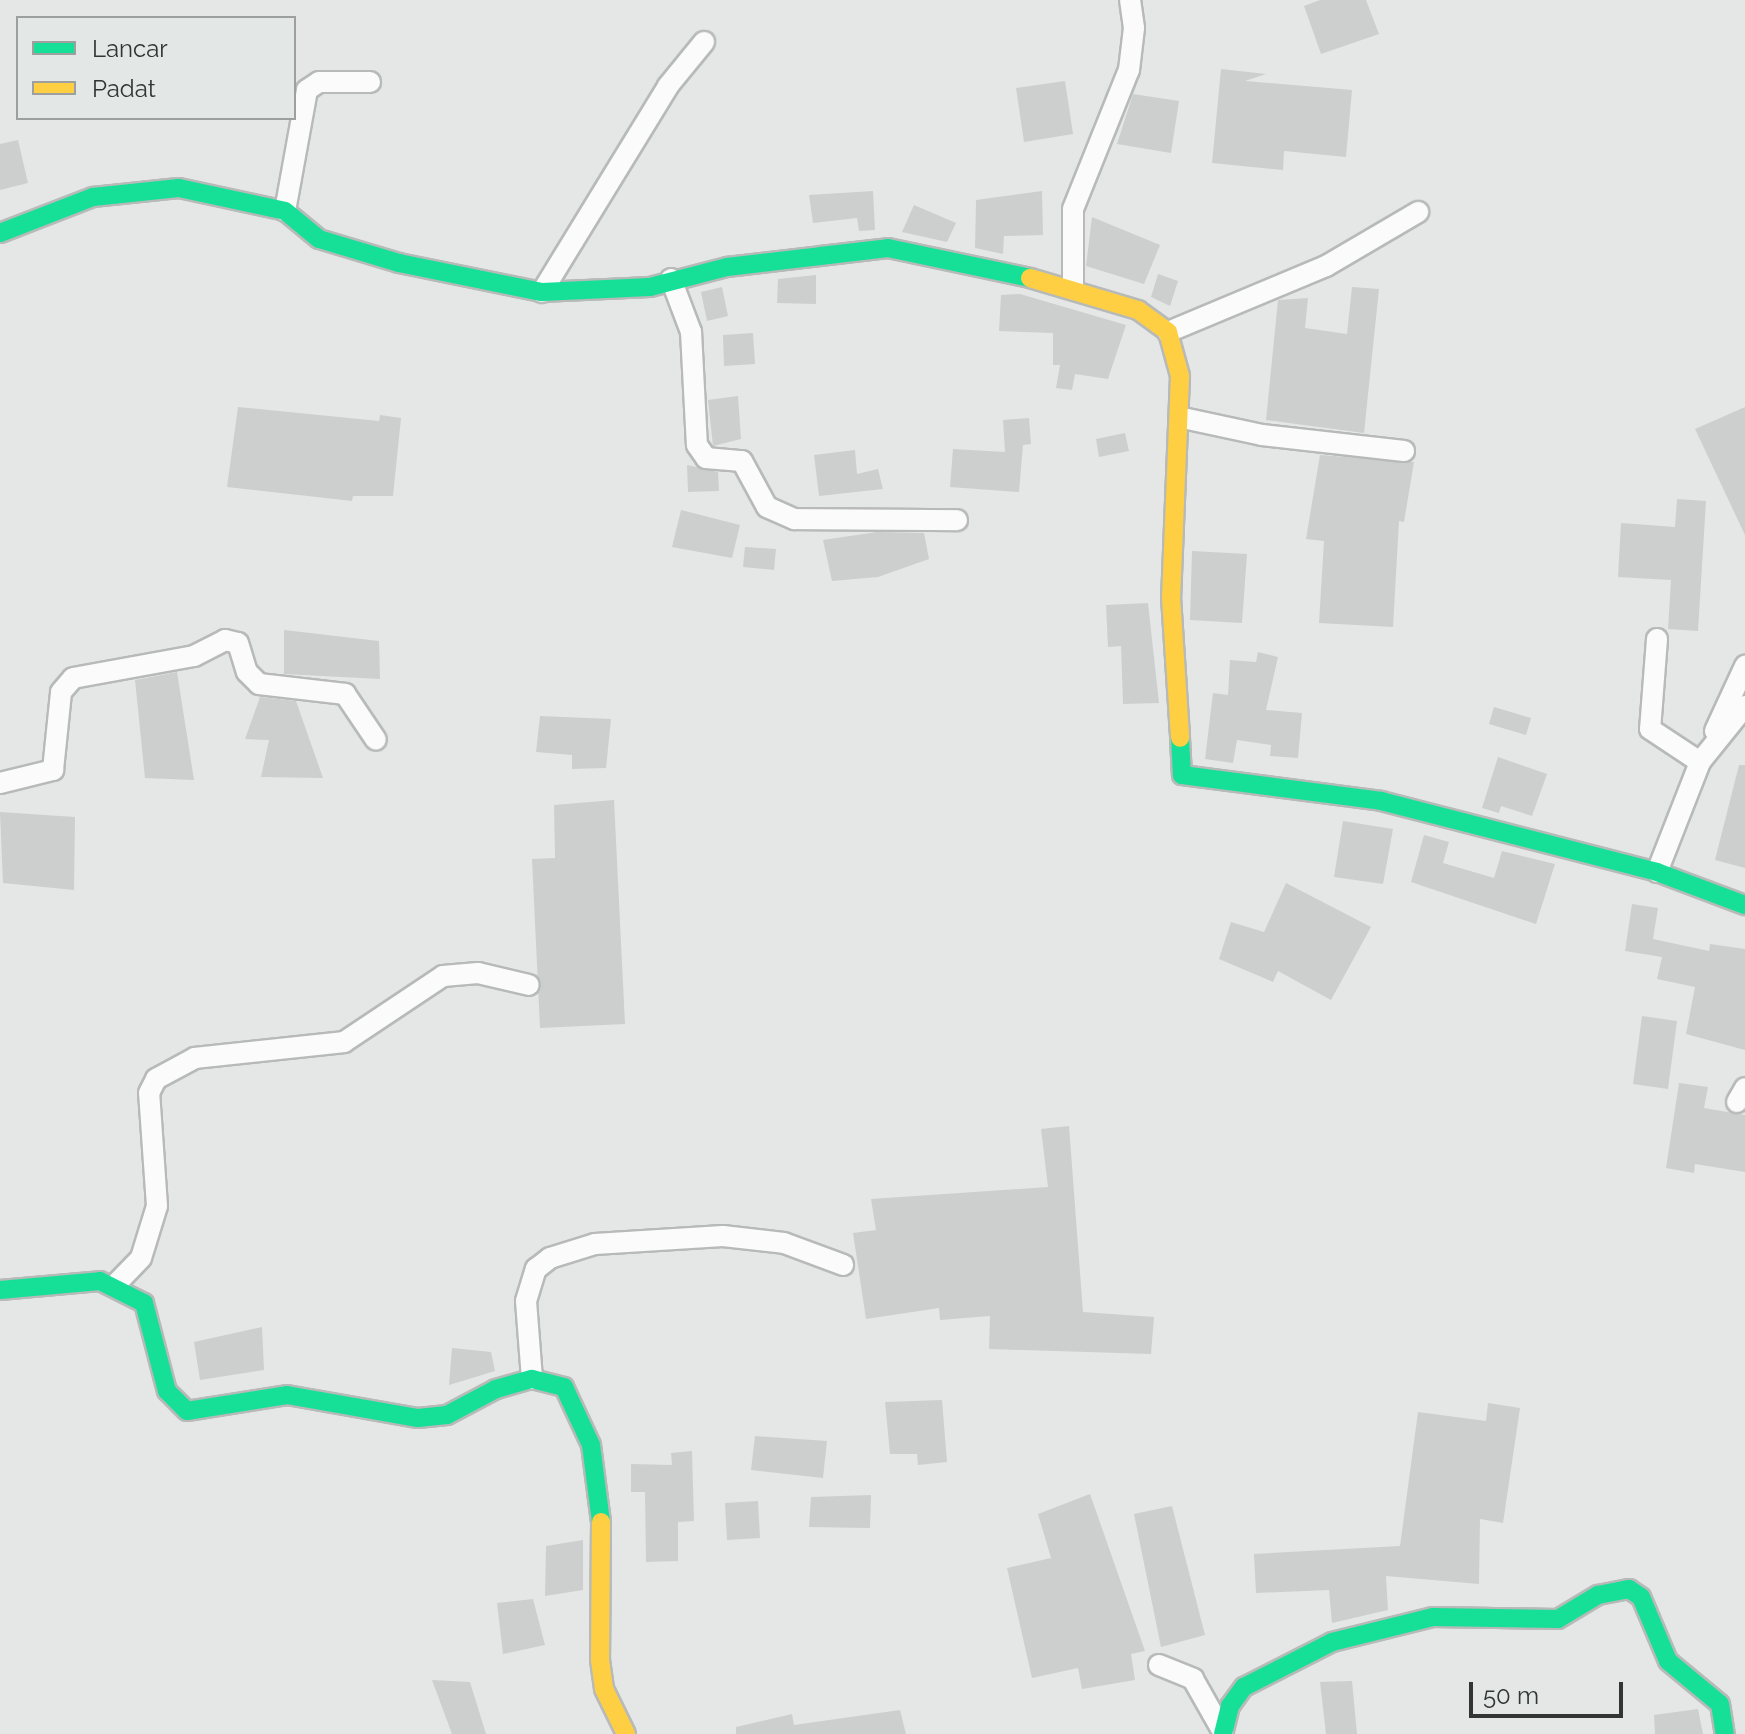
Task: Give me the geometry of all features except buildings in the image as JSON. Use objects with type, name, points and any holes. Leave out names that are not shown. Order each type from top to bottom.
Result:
[{"type":"street","points":[[1073,287],[1073,209],[1129,70],[1134,28],[1130,0]]},
{"type":"street","points":[[542,292],[668,86],[704,42]]},
{"type":"street","points":[[285,211],[307,90],[319,82],[370,82]]},
{"type":"street","points":[[0,233],[134,188],[179,188],[285,211],[319,239],[542,292],[650,287],[671,279],[888,248],[1073,287],[1138,310],[1168,332],[1183,418],[1171,597],[1182,775],[1359,796],[1657,872],[1745,905]]},
{"type":"street","points":[[1168,332],[1326,266],[1418,212]]},
{"type":"street","points":[[671,279],[691,332],[697,445],[706,458],[742,461],[767,507],[794,519],[957,520]]},
{"type":"street","points":[[1183,418],[1262,435],[1404,451]]},
{"type":"street","points":[[1657,639],[1650,729],[1704,756]]},
{"type":"street","points":[[0,783],[53,770],[61,692],[73,678],[194,656],[225,640],[238,643],[247,672],[259,684],[345,694],[376,740]]},
{"type":"street","points":[[1657,872],[1745,666]]},
{"type":"street","points":[[1704,756],[1745,706]]},
{"type":"street","points":[[115,1285],[141,1258],[157,1206],[149,1093],[156,1079],[195,1058],[344,1042],[443,976],[478,973],[529,985]]},
{"type":"street","points":[[532,1379],[526,1301],[536,1269],[550,1258],[595,1244],[723,1236],[784,1243],[843,1265]]},
{"type":"street","points":[[0,1290],[81,1280],[115,1285],[144,1303],[167,1391],[187,1411],[287,1395],[418,1418],[447,1415],[496,1389],[532,1379],[564,1387],[591,1445],[601,1523],[600,1660],[604,1689],[626,1734]]},
{"type":"street","points":[[1223,1733],[1230,1706],[1244,1687],[1271,1668],[1332,1642],[1433,1617],[1558,1619],[1598,1595],[1629,1589],[1641,1597],[1668,1661],[1720,1704],[1725,1734]]},
{"type":"street","points":[[1159,1665],[1193,1679],[1223,1733]]},
{"type":"traffic: fast","points":[[0,233],[93,197],[179,188],[285,211],[319,239],[399,263],[542,292],[650,287],[727,267],[888,248],[1030,278]]},
{"type":"traffic: fast","points":[[1180,738],[1182,775],[1381,801],[1657,872],[1745,905]]},
{"type":"traffic: fast","points":[[0,1290],[100,1281],[144,1303],[167,1391],[187,1411],[287,1395],[418,1418],[447,1415],[496,1389],[532,1379],[564,1387],[591,1445],[601,1522]]},
{"type":"traffic: fast","points":[[1223,1734],[1230,1706],[1244,1687],[1332,1642],[1433,1617],[1558,1619],[1598,1595],[1629,1589],[1641,1597],[1668,1661],[1720,1704],[1725,1734]]},
{"type":"traffic: slow","points":[[1030,278],[1138,310],[1168,332],[1180,376],[1171,597],[1180,738]]},
{"type":"traffic: slow","points":[[601,1522],[600,1660],[604,1689],[626,1734]]}]
